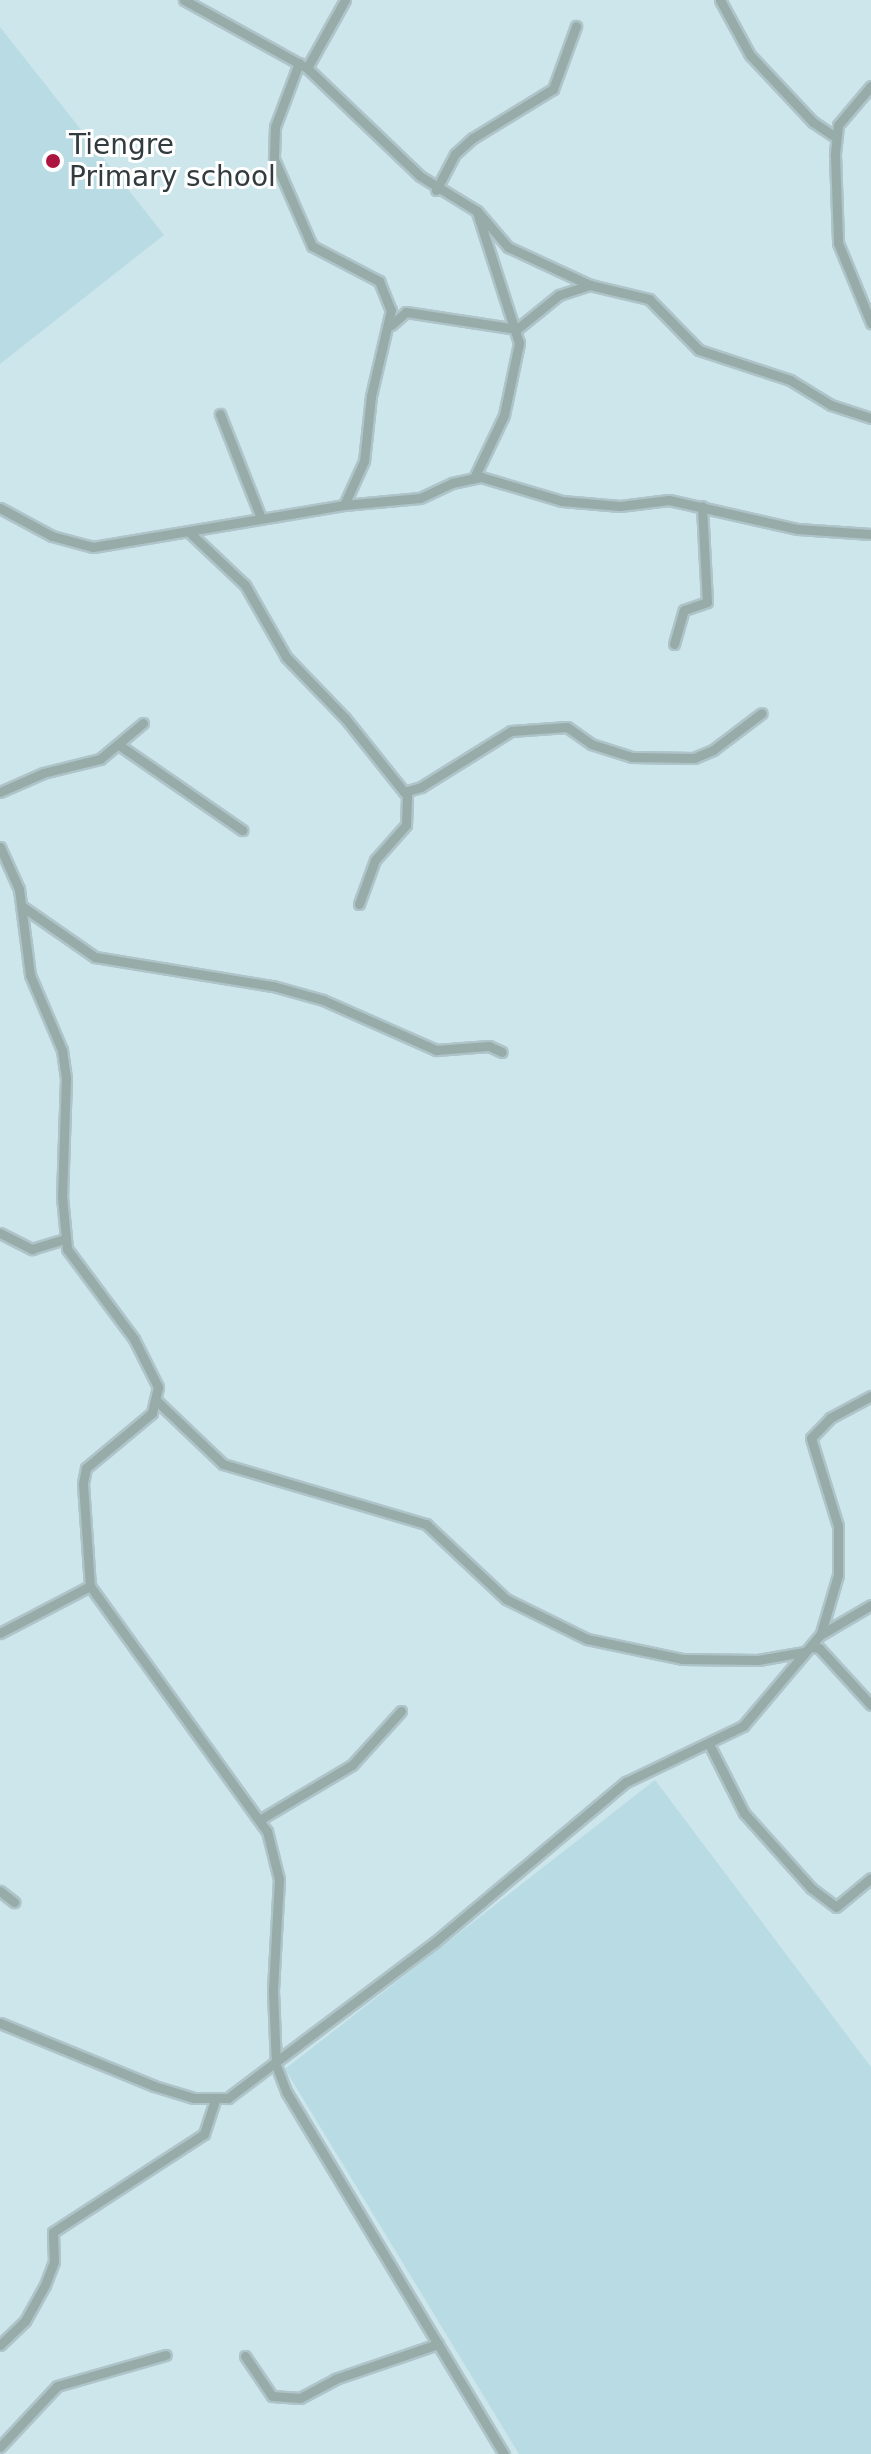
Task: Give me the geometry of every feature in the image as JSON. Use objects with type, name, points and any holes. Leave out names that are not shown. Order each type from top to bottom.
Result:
[{"type":"street","points":[[184,0],[303,65],[436,190],[477,211],[508,247],[590,285],[649,299],[699,350],[790,380],[831,405],[871,418]]},
{"type":"street","points":[[344,505],[364,461],[371,396],[391,325],[387,293],[379,281],[312,246],[274,159],[275,127],[303,65],[345,0]]},
{"type":"street","points":[[720,0],[750,55],[813,122],[835,137]]},
{"type":"street","points":[[436,190],[455,154],[473,138],[553,89],[576,26]]},
{"type":"street","points":[[871,86],[835,137],[838,243],[871,323]]},
{"type":"street","points":[[474,478],[504,415],[517,329],[477,211]]},
{"type":"street","points":[[391,325],[406,312],[517,329],[559,295],[590,285]]},
{"type":"street","points":[[220,414],[261,518]]},
{"type":"street","points":[[0,508],[52,536],[93,547],[344,505],[420,498],[474,478],[570,503],[620,506],[669,500],[798,529],[871,534]]},
{"type":"street","points":[[674,644],[684,610],[707,602],[702,506]]},
{"type":"street","points":[[189,532],[245,585],[286,657],[345,718],[397,788],[407,793]]},
{"type":"street","points":[[407,793],[511,731],[567,727],[591,744],[624,755],[694,758],[713,750],[762,713]]},
{"type":"street","points":[[0,792],[43,773],[100,759],[143,723]]},
{"type":"street","points":[[119,745],[242,830]]},
{"type":"street","points":[[359,904],[375,860],[406,825],[407,793]]},
{"type":"street","points":[[0,847],[23,907],[30,975],[62,1050],[66,1078],[65,1239],[78,1269],[147,1359],[157,1401],[223,1464],[426,1524],[469,1558],[506,1599],[587,1639],[683,1659],[758,1660],[819,1648],[871,1705]]},
{"type":"street","points":[[23,907],[95,957],[273,986],[323,1000],[436,1050],[489,1046],[502,1052]]},
{"type":"street","points":[[0,1233],[32,1249],[65,1239]]},
{"type":"street","points":[[820,1635],[838,1575],[838,1526],[811,1438],[830,1418],[871,1396]]},
{"type":"street","points":[[157,1401],[143,1423],[86,1468],[83,1484],[90,1586],[261,1819],[276,1853],[279,1879],[273,1991],[276,2065],[287,2093],[504,2454]]},
{"type":"street","points":[[0,1633],[90,1586]]},
{"type":"street","points":[[0,2023],[154,2086],[215,2100],[228,2098],[276,2065],[447,1933],[626,1782],[710,1746],[763,1708],[820,1635],[871,1605]]},
{"type":"street","points":[[261,1819],[352,1765],[401,1711]]},
{"type":"street","points":[[710,1746],[744,1813],[811,1888],[836,1907],[871,1878]]},
{"type":"street","points":[[0,1891],[14,1902]]},
{"type":"street","points":[[0,2345],[25,2321],[45,2285],[54,2262],[53,2232],[204,2134],[215,2100]]},
{"type":"street","points":[[245,2356],[272,2396],[300,2398],[335,2379],[438,2344]]},
{"type":"street","points":[[0,2447],[57,2386],[166,2355]]},
{"type":"shaded area","name":"Tiengre Primary school","points":[[0,27],[164,235],[0,364]]},
{"type":"shaded area","points":[[655,1780],[871,2067],[871,2454],[519,2454],[285,2069]]},
{"type":"place","name":"Tiengre Primary school","points":[[53,161]]}]
